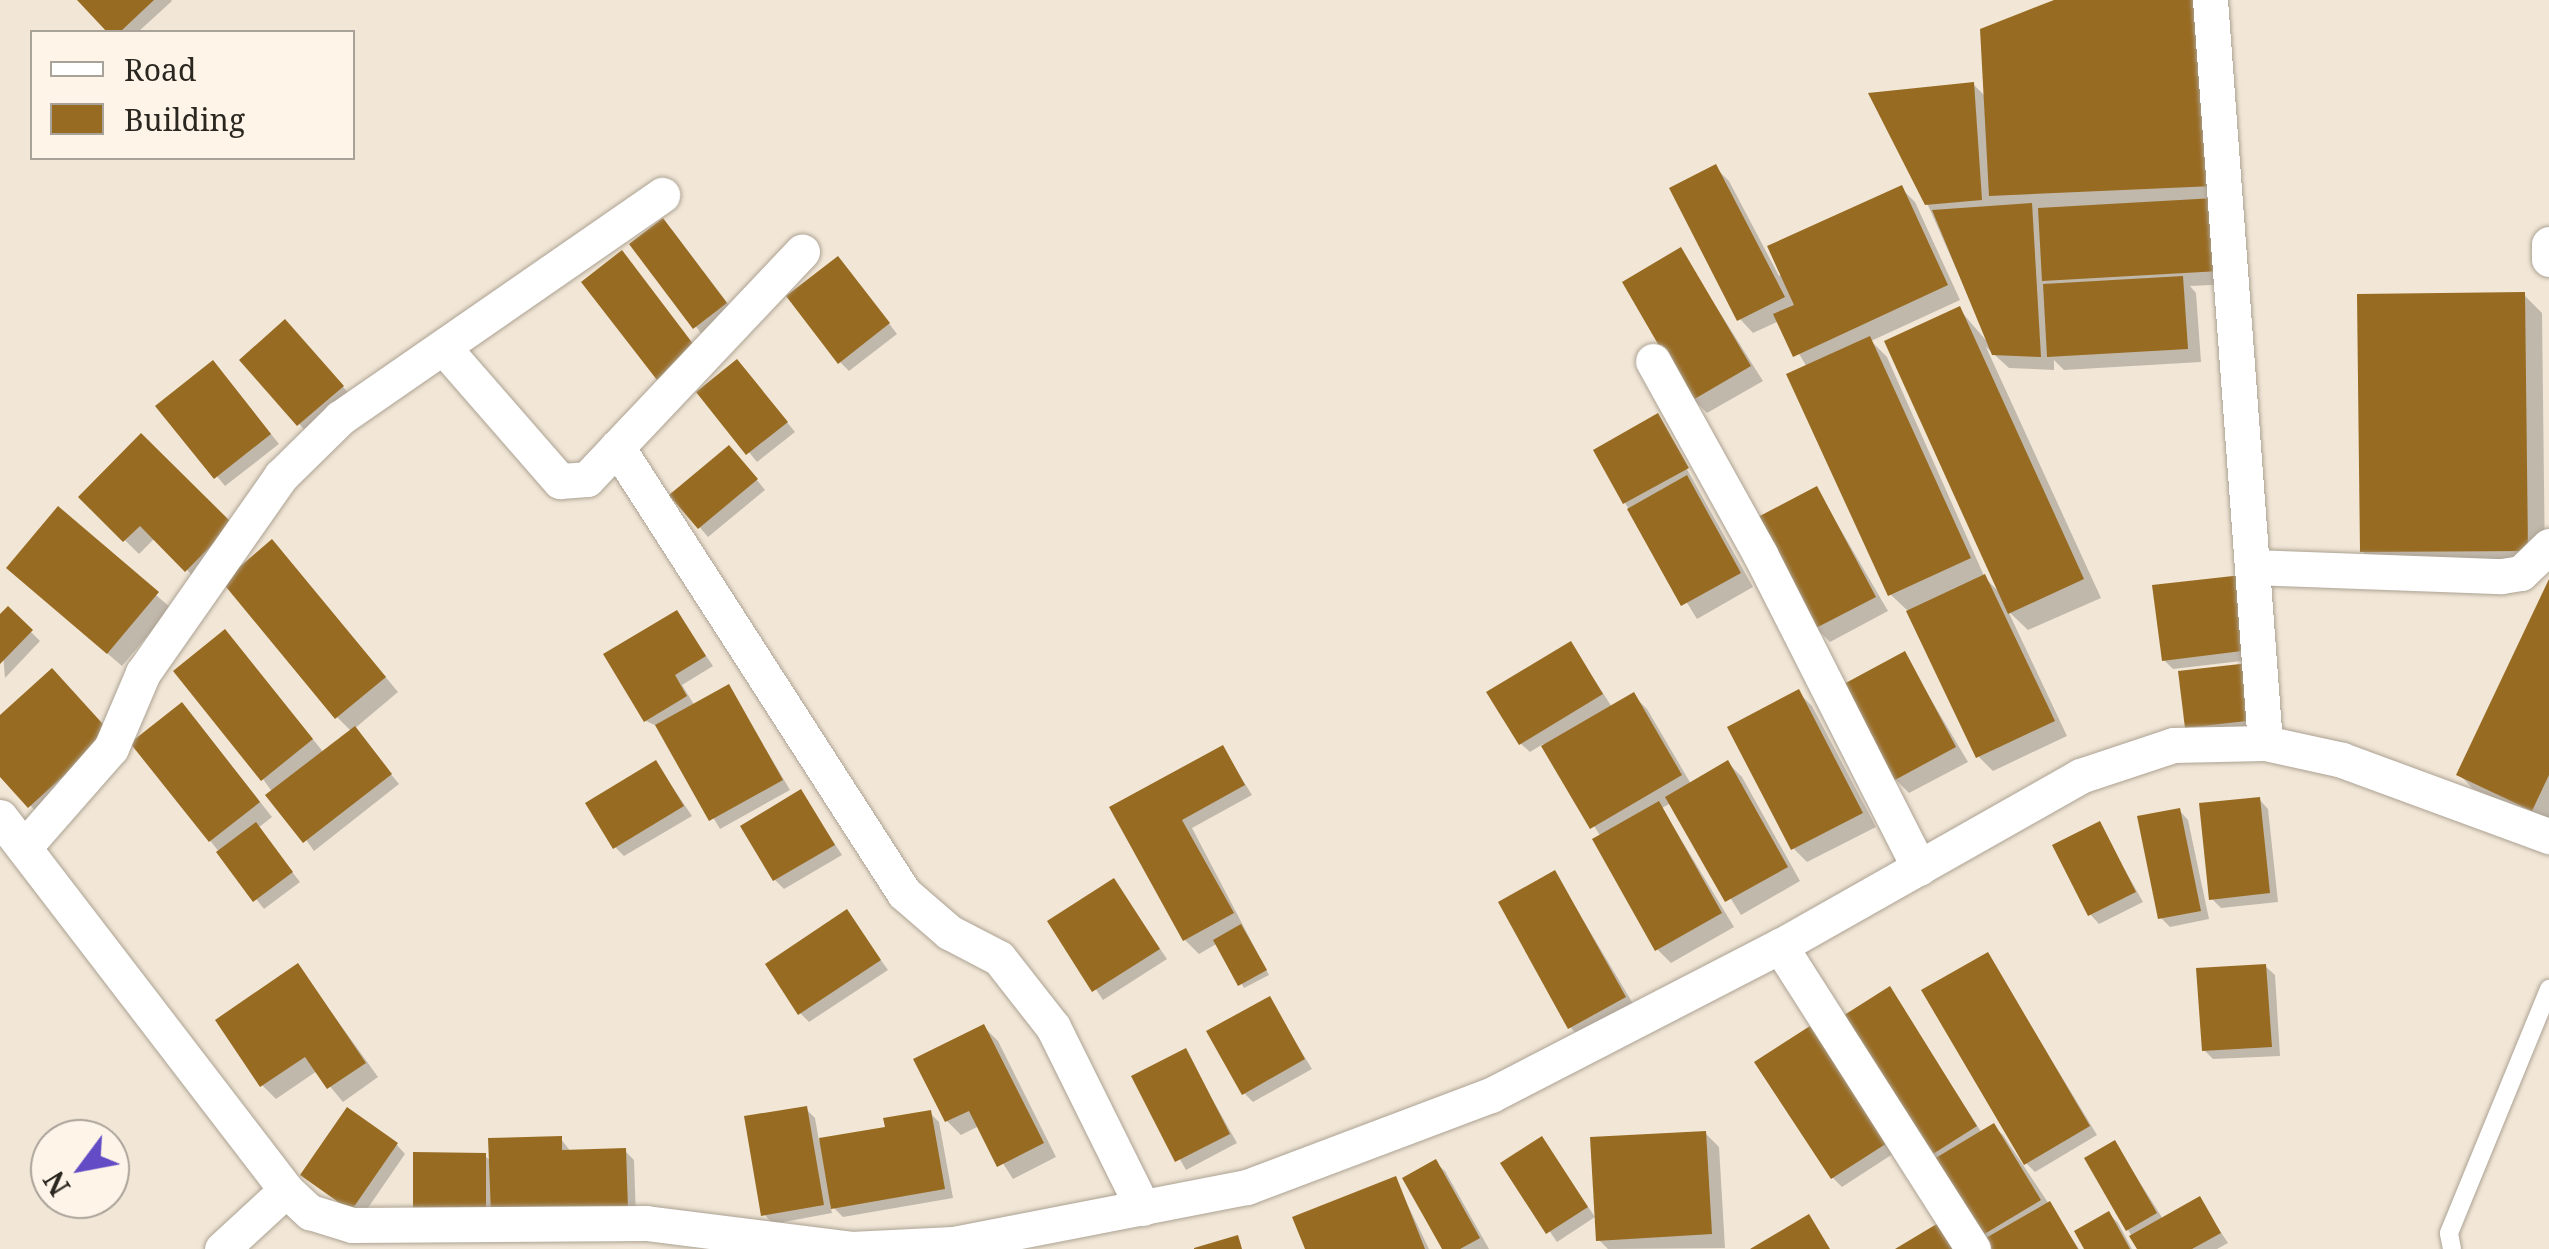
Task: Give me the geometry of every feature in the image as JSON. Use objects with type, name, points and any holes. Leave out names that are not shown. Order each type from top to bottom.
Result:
[{"type":"street","points":[[2210,0],[2264,743]]},
{"type":"street","points":[[26,846],[111,748],[142,673],[280,476],[340,418],[662,195]]},
{"type":"street","points":[[2549,244],[2549,258]]},
{"type":"street","points":[[443,347],[560,481],[586,479],[802,252]]},
{"type":"street","points":[[1652,362],[1760,554],[1919,868]]},
{"type":"street","points":[[617,447],[904,893],[949,932],[999,958],[1052,1028],[1143,1208]]},
{"type":"street","points":[[2252,567],[2502,576],[2521,573],[2549,546]]},
{"type":"street","points":[[0,817],[286,1190],[310,1212],[352,1224],[646,1223],[851,1249],[953,1244],[1247,1187],[1491,1096],[1780,946],[2080,776],[2174,745],[2264,743],[2342,760],[2549,836]]},
{"type":"street","points":[[1780,946],[1973,1249]]},
{"type":"street","points":[[222,1249],[286,1190]]},
{"type":"lane","points":[[2452,1249],[2449,1233],[2549,990]]},
{"type":"building","points":[[77,0],[154,0],[122,30],[105,30]]},
{"type":"building","points":[[2054,0],[2201,0],[2214,186],[1989,196],[1980,29]]},
{"type":"building","points":[[1974,82],[1982,200],[1925,205],[1868,93]]},
{"type":"building","points":[[1716,164],[1785,297],[1737,321],[1669,188]]},
{"type":"building","points":[[1902,185],[1948,285],[1793,357],[1773,314],[1794,305],[1767,246]]},
{"type":"building","points":[[2215,198],[2220,271],[2042,281],[2038,208]]},
{"type":"building","points":[[2032,203],[2041,357],[1992,355],[1932,210]]},
{"type":"building","points":[[663,218],[727,303],[693,329],[629,244]]},
{"type":"building","points":[[1681,247],[1751,366],[1691,401],[1622,282]]},
{"type":"building","points":[[622,250],[697,349],[657,380],[581,282]]},
{"type":"building","points":[[838,256],[890,323],[838,364],[786,296]]},
{"type":"building","points":[[2183,276],[2188,349],[2047,357],[2043,284]]},
{"type":"building","points":[[2525,292],[2528,551],[2360,552],[2357,294]]},
{"type":"building","points":[[1960,306],[2084,579],[2008,614],[1884,341]]},
{"type":"building","points":[[285,319],[344,386],[297,426],[239,360]]},
{"type":"building","points":[[1870,336],[1971,558],[1888,596],[1786,374]]},
{"type":"building","points":[[737,359],[788,422],[746,455],[696,392]]},
{"type":"building","points":[[213,360],[271,434],[214,479],[155,406]]},
{"type":"building","points":[[1658,413],[1689,468],[1623,504],[1593,450]]},
{"type":"building","points":[[141,433],[233,524],[185,572],[140,526],[123,542],[78,497]]},
{"type":"building","points":[[729,445],[758,479],[698,529],[669,495]]},
{"type":"building","points":[[1687,475],[1741,573],[1681,606],[1627,509]]},
{"type":"building","points":[[1817,486],[1876,597],[1814,629],[1756,518]]},
{"type":"building","points":[[58,506],[159,592],[107,654],[6,568]]},
{"type":"building","points":[[272,539],[386,677],[335,719],[222,582]]},
{"type":"building","points":[[1985,574],[2055,721],[1976,758],[1906,611]]},
{"type":"building","points":[[2242,575],[2250,650],[2162,661],[2152,585]]},
{"type":"building","points":[[2549,579],[2549,775],[2532,811],[2456,775]]},
{"type":"building","points":[[8,606],[33,630],[0,664],[0,614]]},
{"type":"building","points":[[677,610],[706,656],[675,675],[687,696],[644,722],[603,654]]},
{"type":"building","points":[[225,629],[313,739],[261,781],[173,671]]},
{"type":"building","points":[[1571,641],[1603,694],[1519,745],[1486,692]]},
{"type":"building","points":[[1905,651],[1956,747],[1893,781],[1842,685]]},
{"type":"building","points":[[2249,663],[2256,720],[2185,728],[2178,671]]},
{"type":"building","points":[[52,668],[111,733],[28,808],[0,777],[0,715]]},
{"type":"building","points":[[729,684],[783,780],[709,821],[655,725]]},
{"type":"building","points":[[1799,689],[1863,813],[1791,850],[1727,727]]},
{"type":"building","points":[[1634,692],[1682,775],[1590,829],[1541,746]]},
{"type":"building","points":[[182,702],[260,802],[209,842],[130,743]]},
{"type":"building","points":[[355,726],[392,774],[303,843],[265,795]]},
{"type":"building","points":[[1223,745],[1245,785],[1182,820],[1234,913],[1183,941],[1109,807]]},
{"type":"building","points":[[656,760],[684,806],[613,849],[585,803]]},
{"type":"building","points":[[1728,760],[1788,867],[1725,902],[1665,797]]},
{"type":"building","points":[[801,789],[835,845],[773,881],[740,826]]},
{"type":"building","points":[[2260,797],[2270,893],[2209,900],[2199,803]]},
{"type":"building","points":[[1659,801],[1722,913],[1655,951],[1592,839]]},
{"type":"building","points":[[2180,808],[2201,911],[2158,919],[2137,816]]},
{"type":"building","points":[[2100,821],[2136,892],[2088,916],[2052,845]]},
{"type":"building","points":[[256,822],[293,872],[253,902],[216,852]]},
{"type":"building","points":[[1555,870],[1626,997],[1568,1029],[1498,902]]},
{"type":"building","points":[[1114,878],[1160,949],[1092,992],[1047,921]]},
{"type":"building","points":[[847,909],[881,960],[798,1015],[765,964]]},
{"type":"building","points":[[1241,924],[1267,970],[1238,986],[1213,940]]},
{"type":"building","points":[[1988,952],[2090,1126],[2024,1165],[1921,990]]},
{"type":"building","points":[[298,963],[366,1063],[327,1089],[305,1057],[260,1087],[215,1020]]},
{"type":"building","points":[[2266,964],[2272,1047],[2202,1051],[2196,968]]},
{"type":"building","points":[[1890,986],[1977,1126],[1925,1159],[1838,1019]]},
{"type":"building","points":[[1270,996],[1305,1059],[1242,1095],[1206,1031]]},
{"type":"building","points":[[984,1024],[1044,1143],[997,1167],[969,1111],[945,1122],[913,1059]]},
{"type":"building","points":[[1810,1026],[1850,1087],[1895,1138],[1831,1179],[1754,1062]]},
{"type":"building","points":[[1186,1048],[1230,1134],[1175,1162],[1131,1076]]},
{"type":"building","points":[[807,1106],[824,1205],[761,1216],[744,1116]]},
{"type":"building","points":[[347,1107],[398,1143],[351,1211],[300,1175]]},
{"type":"building","points":[[931,1110],[945,1189],[831,1209],[819,1138],[885,1127],[883,1118]]},
{"type":"building","points":[[1994,1123],[2041,1200],[1976,1239],[1929,1162]]},
{"type":"building","points":[[1706,1131],[1712,1234],[1596,1241],[1590,1137]]},
{"type":"building","points":[[562,1136],[562,1150],[626,1148],[628,1209],[491,1213],[488,1138]]},
{"type":"building","points":[[1542,1136],[1588,1207],[1546,1234],[1500,1163]]},
{"type":"building","points":[[2115,1140],[2157,1213],[2126,1231],[2084,1158]]},
{"type":"building","points":[[413,1152],[486,1153],[486,1213],[413,1212]]},
{"type":"building","points":[[1436,1159],[1480,1238],[1460,1249],[1442,1249],[1402,1178]]},
{"type":"building","points":[[1396,1176],[1425,1249],[1305,1249],[1292,1217]]},
{"type":"building","points":[[2200,1196],[2221,1233],[2192,1249],[2137,1249],[2129,1236]]},
{"type":"building","points":[[2050,1201],[2078,1249],[1983,1249],[1979,1242]]},
{"type":"building","points":[[2109,1211],[2130,1249],[2084,1249],[2074,1231]]},
{"type":"building","points":[[1809,1214],[1830,1249],[1750,1249]]},
{"type":"building","points":[[1945,1219],[1963,1249],[1895,1249]]},
{"type":"building","points":[[1238,1235],[1242,1249],[1194,1249],[1194,1248]]}]
